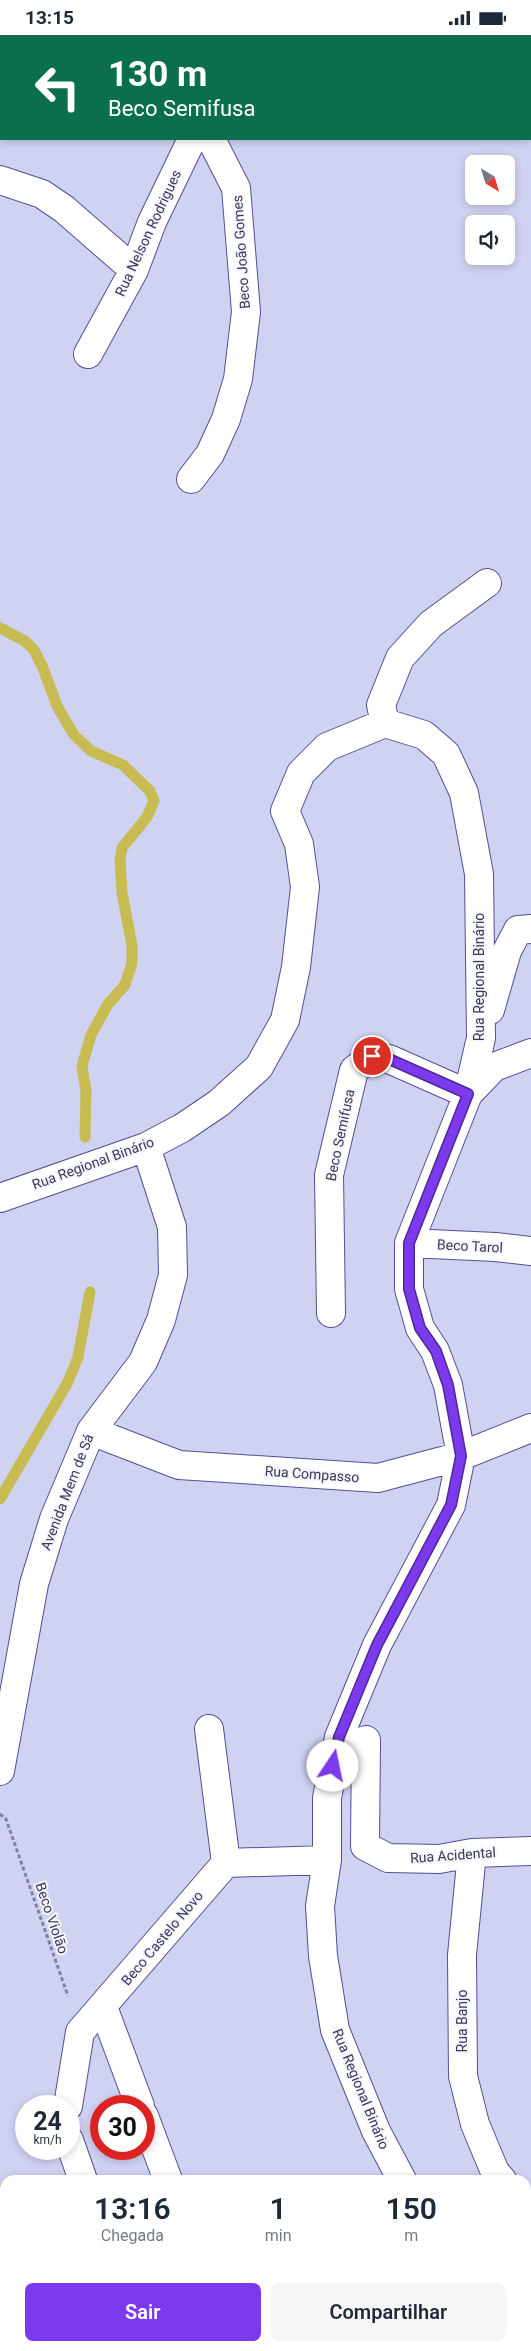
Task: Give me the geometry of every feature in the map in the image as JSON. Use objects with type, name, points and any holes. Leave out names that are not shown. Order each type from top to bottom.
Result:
[{"type":"street","name":"Rua Nelson Rodrigues","points":[[88,354],[134,270],[152,222],[192,140]]},
{"type":"street","name":"Beco João Gomes","points":[[191,479],[210,454],[226,419],[238,379],[246,312],[236,188],[212,140]]},
{"type":"street","points":[[0,181],[42,194],[64,209],[134,270]]},
{"type":"street","points":[[385,723],[381,705],[400,658],[431,624],[488,583]]},
{"type":"street","name":"Rua Regional Binário","points":[[0,1198],[146,1147],[182,1128],[219,1103],[259,1067],[284,1020],[296,967],[305,887],[299,844],[285,811],[301,773],[327,747],[385,723],[424,735],[446,755],[464,793],[479,874],[482,1038],[468,1094],[409,1243],[409,1289],[420,1328],[436,1351],[448,1385],[461,1456],[451,1505],[377,1645],[339,1737],[327,1798],[327,1860],[320,1906],[323,1956],[335,2030],[376,2131],[399,2175]]},
{"type":"street","points":[[482,1038],[507,951],[518,930],[531,929]]},
{"type":"street","points":[[468,1094],[494,1067],[531,1053]]},
{"type":"street","name":"Beco Semifusa","points":[[331,1313],[329,1175],[354,1070],[372,1056],[389,1059],[468,1094]]},
{"type":"street","name":"Avenida Mem de Sá","points":[[0,1771],[34,1584],[54,1519],[91,1431],[143,1362],[161,1320],[173,1275],[172,1227],[146,1147]]},
{"type":"street","name":"Beco Tarol","points":[[409,1243],[495,1247],[531,1251]]},
{"type":"street","name":"Rua Compasso","points":[[91,1431],[179,1465],[378,1478],[461,1456],[531,1428]]},
{"type":"street","points":[[209,1729],[226,1863],[327,1860]]},
{"type":"street","name":"Rua Acidental","points":[[336,1751],[366,1740],[365,1846],[388,1858],[438,1859],[472,1853],[531,1851]]},
{"type":"street","name":"Rua Banjo","points":[[472,1853],[462,1955],[463,2076],[475,2124],[498,2175]]},
{"type":"street","name":"Beco Castelo Novo","points":[[80,2032],[226,1863]]},
{"type":"street","points":[[102,2007],[136,2095]]},
{"type":"street","points":[[70,2095],[80,2032]]},
{"type":"street","points":[[155,2145],[166,2175]]},
{"type":"street","points":[[76,2160],[81,2175]]},
{"type":"path","name":"Beco Violão","points":[[0,1814],[6,1819],[80,2032]]},
{"type":"waterway","points":[[0,628],[25,641],[34,650],[57,706],[74,735],[91,751],[123,765],[150,791],[154,801],[147,817],[122,848],[120,859],[122,893],[132,945],[132,963],[125,985],[108,1004],[91,1035],[82,1066],[86,1091],[85,1137]]},
{"type":"waterway","points":[[0,1499],[68,1382],[78,1357],[90,1292]]},
{"type":"route","points":[[333,1766],[339,1737],[377,1645],[430,1548],[451,1505],[461,1456],[448,1385],[436,1351],[420,1328],[409,1289],[409,1243],[468,1094],[389,1059],[372,1056]]}]
